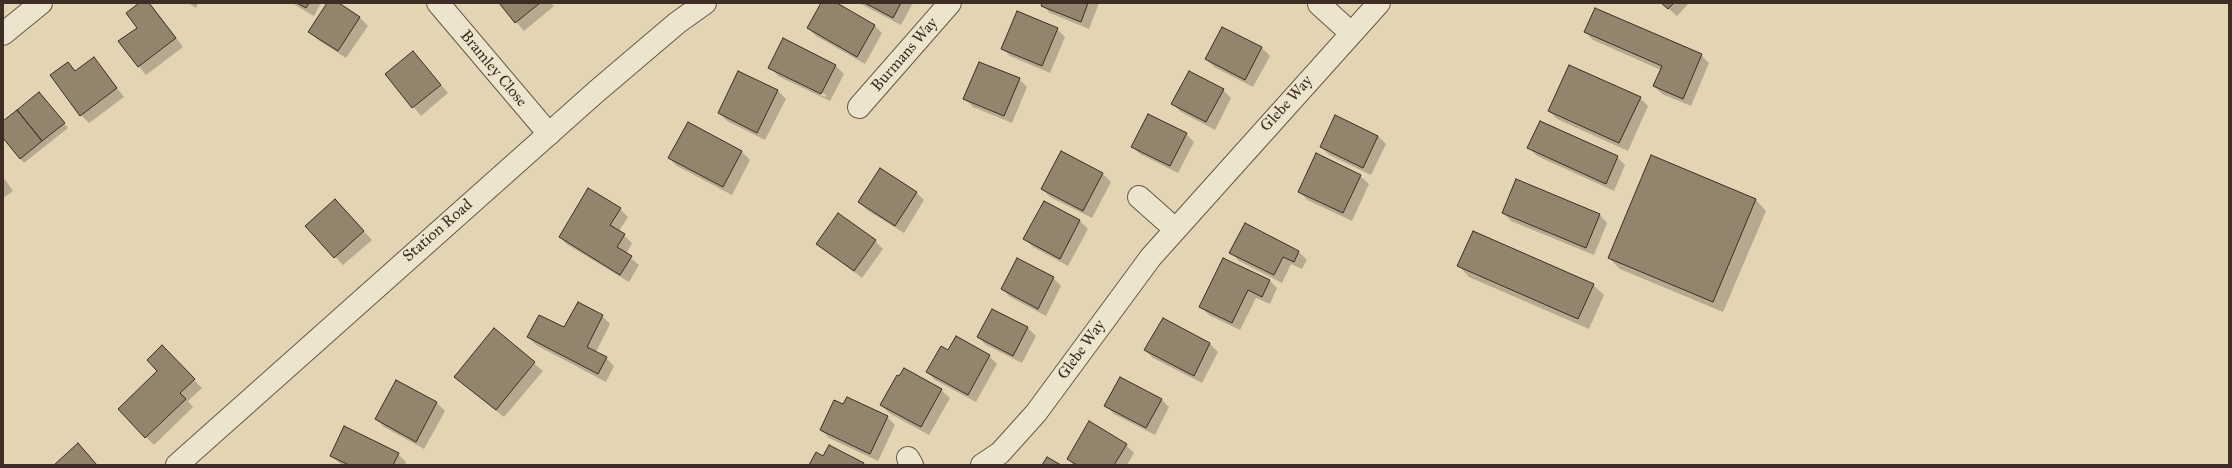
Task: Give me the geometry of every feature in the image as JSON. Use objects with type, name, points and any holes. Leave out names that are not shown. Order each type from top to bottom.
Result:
[{"type":"street","points":[[3,34],[41,3]]},
{"type":"street","name":"Bramley Close","points":[[438,3],[550,134]]},
{"type":"street","name":"Station Road","points":[[177,465],[413,252],[550,134],[596,91],[677,23],[705,3]]},
{"type":"street","name":"Burmans Way","points":[[859,107],[950,3]]},
{"type":"street","name":"Glebe Way","points":[[982,465],[1000,453],[1036,413],[1125,291],[1175,229],[1379,3]]},
{"type":"street","points":[[1318,4],[1352,33]]},
{"type":"street","points":[[1139,197],[1175,229]]},
{"type":"building","points":[[139,3],[149,3],[176,38],[138,67],[118,41],[137,28],[126,13]]},
{"type":"building","points":[[297,3],[309,3],[306,8]]},
{"type":"building","points":[[327,3],[339,3],[360,17],[338,51],[308,32]]},
{"type":"building","points":[[499,3],[540,3],[515,23]]},
{"type":"building","points":[[821,3],[837,3],[875,25],[857,57],[807,28]]},
{"type":"building","points":[[865,3],[901,3],[893,18]]},
{"type":"building","points":[[1042,3],[1088,3],[1081,22],[1041,6]]},
{"type":"building","points":[[1661,3],[1674,3],[1668,9]]},
{"type":"building","points":[[1595,8],[1702,54],[1683,99],[1653,86],[1662,66],[1584,32]]},
{"type":"building","points":[[1017,11],[1058,28],[1042,66],[1001,49]]},
{"type":"building","points":[[1222,27],[1262,47],[1245,80],[1205,59]]},
{"type":"building","points":[[783,38],[836,65],[821,94],[768,68]]},
{"type":"building","points":[[413,51],[441,85],[412,108],[385,74]]},
{"type":"building","points":[[94,57],[117,88],[80,116],[50,75],[68,62],[75,71]]},
{"type":"building","points":[[979,62],[1020,78],[1004,116],[963,99]]},
{"type":"building","points":[[1569,65],[1641,97],[1619,143],[1548,111]]},
{"type":"building","points":[[738,71],[778,90],[757,133],[718,113]]},
{"type":"building","points":[[1189,71],[1224,89],[1206,122],[1171,104]]},
{"type":"building","points":[[39,92],[65,123],[42,141],[17,110]]},
{"type":"building","points":[[17,110],[42,141],[20,159],[3,138],[3,121]]},
{"type":"building","points":[[1148,114],[1187,133],[1170,166],[1131,147]]},
{"type":"building","points":[[1335,115],[1378,136],[1363,168],[1320,147]]},
{"type":"building","points":[[1540,121],[1618,156],[1606,184],[1527,148]]},
{"type":"building","points":[[688,122],[742,151],[723,187],[668,158]]},
{"type":"building","points":[[1061,151],[1103,173],[1083,211],[1041,189]]},
{"type":"building","points":[[1316,153],[1361,175],[1343,213],[1298,192]]},
{"type":"building","points":[[1651,155],[1756,199],[1713,302],[1608,258]]},
{"type":"building","points":[[880,168],[917,192],[895,226],[858,202]]},
{"type":"building","points":[[1516,179],[1600,214],[1586,248],[1502,213]]},
{"type":"building","points":[[588,188],[621,208],[610,225],[625,234],[617,247],[632,256],[620,275],[559,237]]},
{"type":"building","points":[[335,199],[364,231],[334,258],[305,226]]},
{"type":"building","points":[[1044,201],[1080,220],[1060,259],[1023,239]]},
{"type":"building","points":[[838,213],[876,240],[854,271],[816,244]]},
{"type":"building","points":[[1245,223],[1299,251],[1294,262],[1283,257],[1274,275],[1229,253]]},
{"type":"building","points":[[1473,231],[1594,284],[1578,319],[1457,266]]},
{"type":"building","points":[[1017,258],[1054,277],[1038,309],[1001,289]]},
{"type":"building","points":[[1223,258],[1270,280],[1262,297],[1248,290],[1232,323],[1199,307]]},
{"type":"building","points":[[578,302],[603,315],[587,347],[607,357],[598,374],[527,337],[539,315],[564,327]]},
{"type":"building","points":[[992,309],[1028,327],[1013,356],[977,337]]},
{"type":"building","points":[[1163,318],[1210,343],[1194,376],[1144,350]]},
{"type":"building","points":[[494,328],[535,362],[496,410],[454,377]]},
{"type":"building","points":[[956,336],[990,355],[968,395],[926,372],[941,346],[948,350]]},
{"type":"building","points":[[162,345],[195,379],[180,393],[186,399],[145,438],[118,409],[157,371],[147,360]]},
{"type":"building","points":[[904,368],[942,389],[921,427],[880,405],[897,375],[899,376]]},
{"type":"building","points":[[1120,377],[1162,399],[1146,428],[1104,406]]},
{"type":"building","points":[[396,380],[437,402],[416,442],[375,419]]},
{"type":"building","points":[[847,397],[888,416],[870,454],[820,430],[834,400],[843,404]]},
{"type":"building","points":[[1089,421],[1127,444],[1114,465],[1077,465],[1067,459]]},
{"type":"building","points":[[344,426],[399,453],[393,465],[349,465],[330,456]]},
{"type":"building","points":[[78,443],[97,465],[54,465]]},
{"type":"building","points":[[829,445],[864,463],[863,465],[809,465],[816,452],[823,456]]},
{"type":"building","points":[[1047,457],[1061,465],[1042,465]]}]
